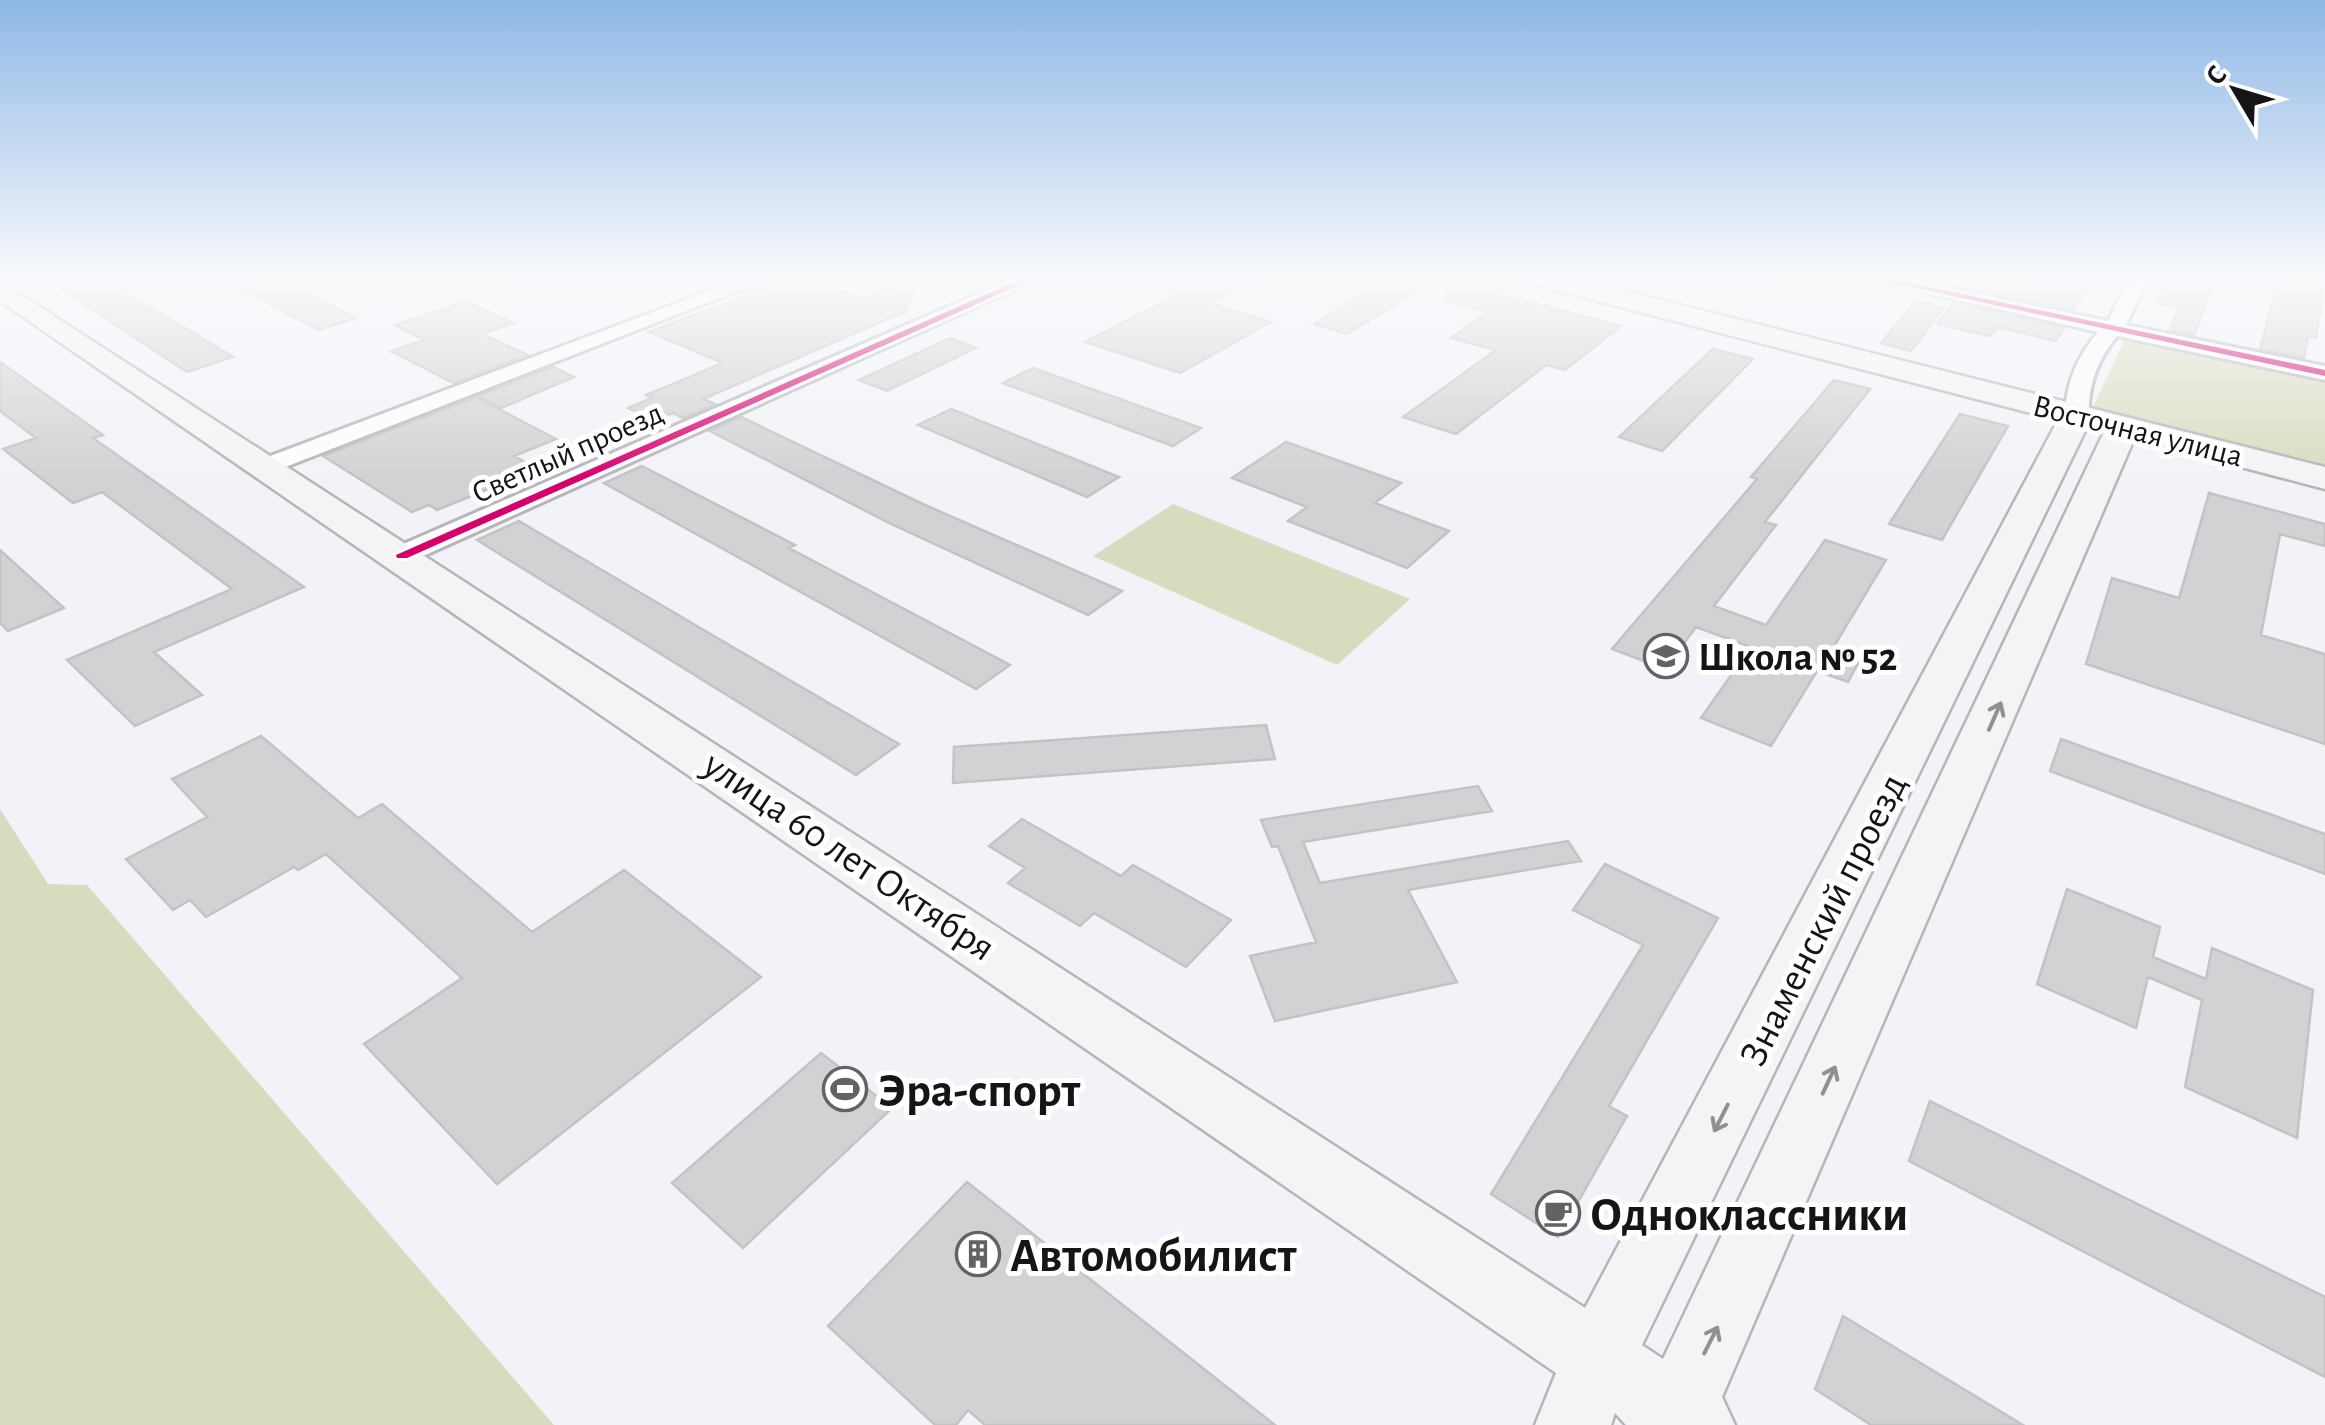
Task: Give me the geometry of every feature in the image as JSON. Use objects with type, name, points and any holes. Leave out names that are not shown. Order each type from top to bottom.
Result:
[{"type":"main road","name":"улица 60 лет Октября","points":[[86,346],[1598,1356],[1679,1420]]},
{"type":"main road","name":"Восточная улица","points":[[1805,346],[2325,478]]},
{"type":"main road","name":"Знаменский проезд","points":[[1679,1420],[1990,653],[2028,512],[2077,415]]},
{"type":"main road","name":"Знаменский проезд","points":[[1573,1425],[1598,1356],[1990,653],[2079,527],[2123,427]]},
{"type":"main road","points":[[2028,512],[2079,527]]},
{"type":"street","points":[[266,466],[584,346]]},
{"type":"street","name":"Светлый проезд","points":[[402,556],[879,346]]},
{"type":"street","points":[[2077,415],[2083,371],[2097,346]]},
{"type":"street","points":[[2189,346],[2325,373]]},
{"type":"green space","points":[[2122,346],[2171,346],[2325,380],[2325,470],[2112,417],[2093,407]]},
{"type":"green space","points":[[1173,504],[1410,599],[1337,665],[1093,556]]},
{"type":"green space","points":[[0,809],[48,884],[87,885],[554,1425],[0,1425]]},
{"type":"building","points":[[147,346],[214,346],[233,357],[187,372]]},
{"type":"building","points":[[408,346],[507,346],[528,355],[453,383],[391,351]]},
{"type":"building","points":[[681,346],[826,346],[703,399],[715,404],[683,418],[673,413],[655,420],[628,408],[652,398],[646,395],[723,363]]},
{"type":"building","points":[[934,346],[976,348],[887,391],[859,380]]},
{"type":"building","points":[[1096,346],[1229,346],[1180,373]]},
{"type":"building","points":[[1479,346],[1596,346],[1565,370],[1546,365],[1456,434],[1403,417],[1496,350]]},
{"type":"building","points":[[1890,346],[1915,346],[1911,351]]},
{"type":"building","points":[[2261,346],[2306,346],[2304,358],[2260,349]]},
{"type":"building","points":[[1713,349],[1753,359],[1662,451],[1619,437]]},
{"type":"building","points":[[0,362],[103,435],[93,438],[304,587],[154,652],[202,695],[135,726],[67,660],[232,589],[102,492],[73,503],[3,449],[36,438],[0,411]]},
{"type":"building","points":[[553,367],[574,377],[501,408],[478,396]]},
{"type":"building","points":[[1033,368],[1201,428],[1173,446],[1003,383]]},
{"type":"building","points":[[1834,380],[1870,389],[1765,522],[1776,525],[1714,606],[1766,625],[1825,540],[1886,560],[1833,648],[1861,658],[1848,682],[1817,671],[1771,746],[1701,718],[1751,647],[1696,627],[1665,669],[1612,649],[1757,479],[1751,477]]},
{"type":"building","points":[[476,397],[556,439],[514,456],[538,469],[437,510],[429,505],[412,512],[323,456]]},
{"type":"building","points":[[951,409],[1119,477],[1087,497],[918,425]]},
{"type":"building","points":[[1960,414],[2008,426],[1942,540],[1889,524]]},
{"type":"building","points":[[741,417],[925,505],[1122,591],[1088,615],[891,524],[710,431]]},
{"type":"building","points":[[1286,442],[1401,483],[1375,503],[1449,531],[1407,568],[1288,521],[1307,507],[1232,478]]},
{"type":"building","points":[[642,466],[795,545],[789,548],[1010,665],[976,689],[604,483]]},
{"type":"building","points":[[2209,493],[2325,524],[2325,546],[2280,534],[2261,635],[2325,654],[2325,744],[2086,664],[2112,578],[2179,598]]},
{"type":"building","points":[[519,521],[899,744],[856,775],[477,540]]},
{"type":"building","points":[[0,550],[64,608],[8,631],[0,623]]},
{"type":"building","points":[[1266,725],[1275,759],[953,783],[954,747]]},
{"type":"building","points":[[261,736],[358,818],[382,804],[532,932],[624,870],[761,977],[497,1184],[364,1044],[462,978],[326,854],[298,870],[294,867],[206,917],[190,900],[173,910],[126,859],[207,817],[172,779]]},
{"type":"building","points":[[2061,739],[2325,834],[2325,874],[2050,771]]},
{"type":"building","points":[[1478,786],[1492,811],[1303,842],[1320,883],[1568,841],[1581,861],[1408,890],[1457,982],[1275,1021],[1250,956],[1316,942],[1278,846],[1272,847],[1261,820]]},
{"type":"building","points":[[1022,819],[1121,876],[1133,865],[1231,920],[1186,967],[1094,913],[1080,926],[1008,883],[1025,868],[989,846]]},
{"type":"building","points":[[1605,864],[1718,918],[1609,1106],[1627,1116],[1558,1237],[1491,1194],[1643,945],[1573,910]]},
{"type":"building","points":[[2067,889],[2160,927],[2153,957],[2206,979],[2212,948],[2313,990],[2297,1138],[2185,1087],[2202,1000],[2148,977],[2136,1028],[2037,984]]},
{"type":"building","points":[[821,1053],[892,1108],[743,1248],[672,1183]]},
{"type":"building","points":[[1930,1101],[2325,1297],[2325,1377],[1909,1161]]},
{"type":"building","name":"Автомобилист","points":[[967,1182],[1275,1425],[985,1425],[968,1410],[956,1425],[935,1425],[828,1326]]},
{"type":"building","points":[[1843,1316],[2023,1425],[1871,1425],[1815,1389]]},
{"type":"cycle path","points":[[402,555],[878,346]]},
{"type":"cycle path","points":[[2194,346],[2325,373]]},
{"type":"place","name":"Школа № 52","points":[[1666,656]]},
{"type":"place","name":"Эра-спорт","points":[[845,1089]]},
{"type":"place","name":"Одноклассники","points":[[1558,1213]]},
{"type":"place","name":"Автомобилист","points":[[978,1254]]}]
